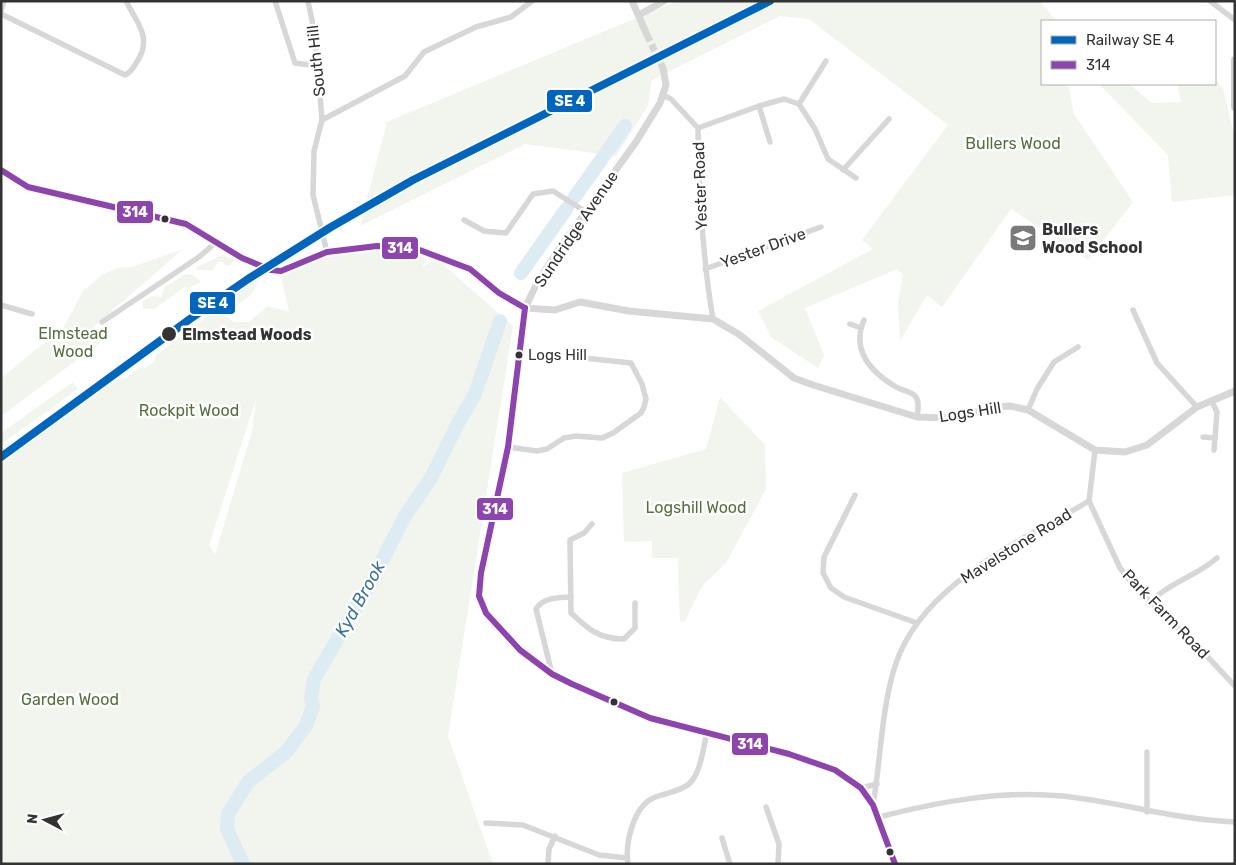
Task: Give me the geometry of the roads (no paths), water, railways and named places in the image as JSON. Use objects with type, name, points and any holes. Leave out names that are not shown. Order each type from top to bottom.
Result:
[{"type":"main road","points":[[1235,60],[1235,107]]},
{"type":"street","points":[[4,1],[1,12],[121,75],[125,75],[132,70],[144,50],[145,42],[126,1]]},
{"type":"street","points":[[275,1],[295,63],[317,66]]},
{"type":"street","name":"South Hill","points":[[308,1],[315,35],[322,120],[314,151],[314,195],[327,252]]},
{"type":"street","points":[[322,120],[405,76],[424,52],[476,27],[511,17],[532,1]]},
{"type":"street","points":[[632,1],[647,35]]},
{"type":"street","points":[[639,15],[654,3],[664,1]]},
{"type":"street","points":[[1210,1],[1235,20]]},
{"type":"street","points":[[799,104],[826,61]]},
{"type":"street","points":[[663,68],[666,85],[664,95]]},
{"type":"street","name":"Yester Road","points":[[664,95],[671,98],[698,128],[699,203],[705,269],[713,318]]},
{"type":"street","name":"Sundridge Avenue","points":[[664,95],[636,142],[546,269],[525,308],[508,447],[481,573],[479,596],[486,613],[504,635],[552,674],[650,718],[802,758],[835,770],[861,788],[873,805],[895,864]]},
{"type":"street","points":[[698,128],[784,99],[799,104],[815,129],[828,159],[856,178]]},
{"type":"street","points":[[759,106],[770,142]]},
{"type":"street","points":[[843,170],[889,119]]},
{"type":"street","points":[[1,170],[28,187],[186,224],[242,258],[281,271],[327,252],[377,246],[417,249],[470,269],[499,293],[525,308]]},
{"type":"street","points":[[464,220],[484,231],[506,233],[533,194],[553,191],[586,212]]},
{"type":"street","name":"Yester Drive","points":[[705,269],[821,227]]},
{"type":"street","points":[[102,322],[199,257],[216,243]]},
{"type":"street","name":"Logs Hill","points":[[525,308],[555,310],[580,302],[629,311],[713,318],[747,340],[794,378],[917,417],[953,418],[996,407],[1010,406],[1028,410],[1095,450],[1125,452],[1147,446],[1197,407],[1235,391]]},
{"type":"street","points":[[1,305],[32,314]]},
{"type":"street","points":[[1133,310],[1157,363],[1197,407]]},
{"type":"street","points":[[864,320],[859,343],[864,359],[890,383],[914,395],[918,400],[917,417]]},
{"type":"street","points":[[850,324],[861,328]]},
{"type":"street","points":[[1028,410],[1037,389],[1054,362],[1078,347]]},
{"type":"street","points":[[508,447],[537,451],[547,449],[570,437],[602,438],[613,433],[641,413],[646,398],[642,384],[631,363],[584,358]]},
{"type":"street","points":[[1211,400],[1217,412],[1214,450]]},
{"type":"street","points":[[1203,437],[1215,438]]},
{"type":"street","points":[[1089,501],[1095,450]]},
{"type":"street","points":[[855,495],[824,557],[823,573],[831,588],[844,596],[918,623]]},
{"type":"street","name":"Park Farm Road","points":[[1089,501],[1120,568],[1150,602],[1204,653],[1235,686]]},
{"type":"street","name":"Mavelstone Road","points":[[873,805],[877,784],[880,741],[889,688],[904,644],[918,623],[960,580],[986,561],[1089,501]]},
{"type":"street","points":[[592,524],[584,533],[570,540],[571,612],[593,633],[609,639],[624,639],[635,628],[635,603]]},
{"type":"street","points":[[1150,602],[1164,589],[1202,571],[1216,558]]},
{"type":"street","points":[[552,674],[536,609],[540,603],[545,601],[571,597]]},
{"type":"street","points":[[486,823],[523,825],[555,836],[599,855],[628,861],[637,813],[645,803],[654,798],[688,785],[699,766],[707,733]]},
{"type":"street","points":[[1147,752],[1147,812]]},
{"type":"street","points":[[861,788],[877,784]]},
{"type":"street","points":[[879,817],[958,800],[1030,794],[1064,796],[1198,821],[1235,822]]},
{"type":"street","points":[[766,807],[779,844],[778,864]]},
{"type":"street","points":[[548,864],[549,849],[555,836]]},
{"type":"street","points":[[722,838],[730,864]]},
{"type":"waterway","name":"Kyd Brook","points":[[574,198],[625,126]]},
{"type":"waterway","name":"Kyd Brook","points":[[521,273],[567,208]]},
{"type":"waterway","name":"Kyd Brook","points":[[243,864],[227,829],[228,814],[248,782],[286,752],[306,726],[313,706],[311,698],[314,679],[371,582],[405,516],[431,478],[458,423],[475,394],[500,321]]},
{"type":"tunnel","points":[[647,35],[663,68]]},
{"type":"place","name":"Bullers Wood School","points":[[1023,238]]},
{"type":"place","name":"Elmstead Woods","points":[[169,334]]},
{"type":"place","name":"Logs Hill","points":[[519,355]]},
{"type":"park label","name":"Bullers Wood","points":[[1013,143]]},
{"type":"park label","name":"Elmstead Wood","points":[[73,342]]},
{"type":"park label","name":"Rockpit Wood","points":[[189,410]]},
{"type":"park label","name":"Logshill Wood","points":[[696,507]]},
{"type":"park label","name":"Garden Wood","points":[[70,699]]}]
